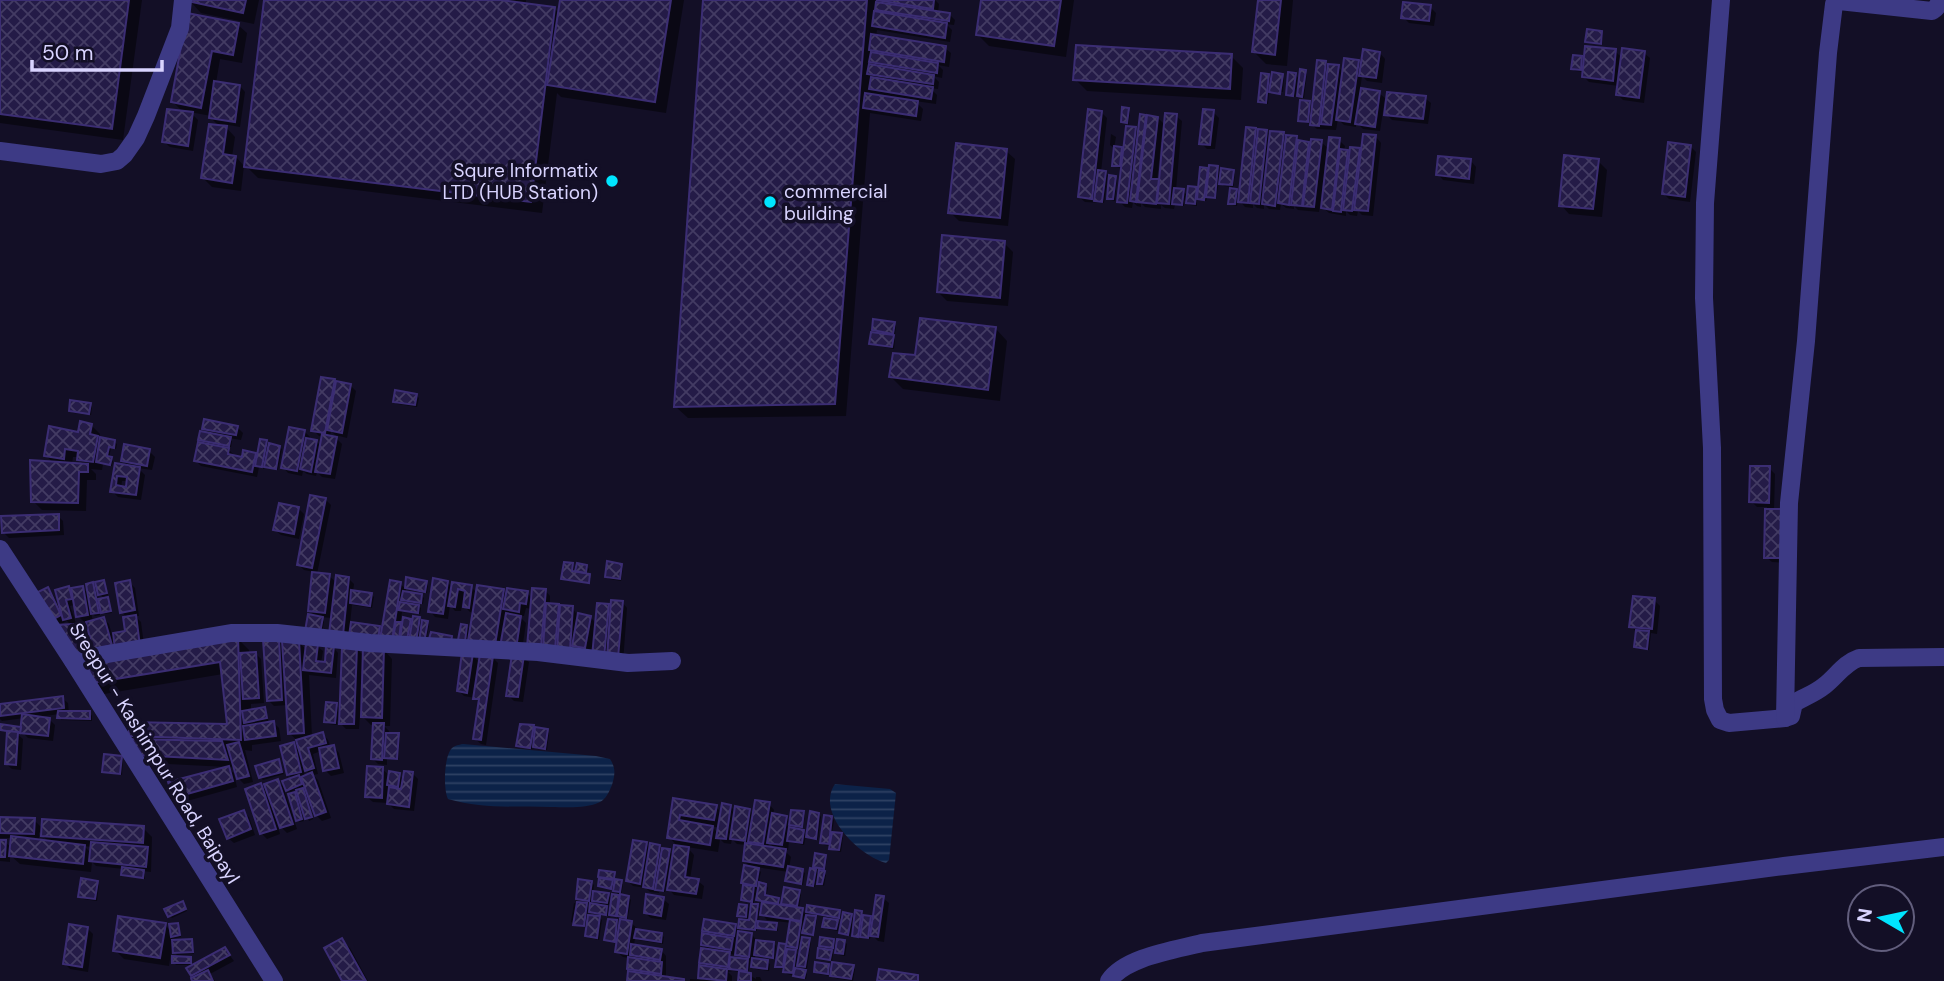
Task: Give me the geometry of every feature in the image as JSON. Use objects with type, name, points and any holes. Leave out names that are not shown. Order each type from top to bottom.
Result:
[{"type":"street","points":[[0,151],[101,164],[117,160],[124,155],[146,116],[180,28],[183,0]]},
{"type":"street","points":[[1721,0],[1704,216],[1704,298],[1712,448],[1713,699],[1717,716],[1724,722],[1773,720],[1791,716],[1794,703],[1822,688],[1850,661],[1859,657],[1944,657]]},
{"type":"street","points":[[1785,718],[1789,503],[1806,341],[1834,4],[1839,1],[1932,11],[1941,0]]},
{"type":"street","name":"Sreepur - Kashimpur Road, Baipayl","points":[[0,549],[274,981]]},
{"type":"street","points":[[73,661],[247,632],[370,643],[538,652],[628,663],[672,661]]},
{"type":"street","points":[[1109,981],[1114,974],[1140,959],[1202,943],[1944,847]]},
{"type":"water","points":[[463,744],[610,759],[614,769],[613,781],[602,801],[582,807],[486,806],[448,799],[445,781],[447,758],[452,748]]},
{"type":"water","points":[[835,784],[890,789],[896,793],[889,860],[886,863],[875,859],[853,843],[835,820],[830,795]]},
{"type":"building","points":[[0,0],[129,0],[112,129],[0,114]]},
{"type":"building","points":[[188,0],[246,0],[243,13]]},
{"type":"building","points":[[264,0],[501,0],[555,7],[531,202],[244,167]]},
{"type":"building","points":[[560,0],[671,0],[655,102],[547,85]]},
{"type":"building","name":"commercial building","points":[[703,0],[867,0],[835,404],[674,407]]},
{"type":"building","points":[[876,0],[934,0],[933,9]]},
{"type":"building","points":[[981,0],[1061,0],[1054,46],[976,35]]},
{"type":"building","points":[[1258,0],[1281,0],[1275,55],[1252,52]]},
{"type":"building","points":[[876,2],[950,13],[949,21],[875,10]]},
{"type":"building","points":[[1403,2],[1431,5],[1429,21],[1401,18]]},
{"type":"building","points":[[874,11],[947,23],[945,38],[872,26]]},
{"type":"building","points":[[187,13],[239,23],[233,55],[212,51],[201,108],[171,102]]},
{"type":"building","points":[[1587,29],[1602,31],[1601,44],[1585,42]]},
{"type":"building","points":[[871,34],[946,46],[944,62],[869,50]]},
{"type":"building","points":[[1076,45],[1232,54],[1230,89],[1073,80]]},
{"type":"building","points":[[1585,46],[1616,49],[1613,81],[1582,77]]},
{"type":"building","points":[[1622,48],[1645,51],[1639,98],[1616,95]]},
{"type":"building","points":[[1363,49],[1380,52],[1376,78],[1359,76]]},
{"type":"building","points":[[871,52],[938,63],[937,73],[869,62]]},
{"type":"building","points":[[1573,55],[1582,56],[1581,70],[1571,69]]},
{"type":"building","points":[[1344,58],[1359,60],[1350,122],[1336,120]]},
{"type":"building","points":[[1317,60],[1326,61],[1319,126],[1310,125]]},
{"type":"building","points":[[869,64],[934,75],[933,84],[867,74]]},
{"type":"building","points":[[1328,64],[1339,65],[1331,125],[1321,124]]},
{"type":"building","points":[[1300,69],[1306,70],[1302,97],[1297,96]]},
{"type":"building","points":[[1272,72],[1283,74],[1280,94],[1269,92]]},
{"type":"building","points":[[1288,72],[1296,73],[1293,96],[1286,95]]},
{"type":"building","points":[[1261,73],[1269,74],[1266,103],[1258,102]]},
{"type":"building","points":[[871,77],[933,87],[931,99],[869,89]]},
{"type":"building","points":[[214,81],[240,85],[235,122],[209,118]]},
{"type":"building","points":[[1361,88],[1380,91],[1375,127],[1355,124]]},
{"type":"building","points":[[1387,92],[1426,96],[1423,119],[1384,115]]},
{"type":"building","points":[[865,93],[918,101],[916,116],[863,108]]},
{"type":"building","points":[[1300,100],[1310,101],[1308,122],[1298,121]]},
{"type":"building","points":[[1122,107],[1129,108],[1127,123],[1121,122]]},
{"type":"building","points":[[167,109],[193,112],[188,146],[162,142]]},
{"type":"building","points":[[1088,109],[1102,111],[1092,199],[1078,197]]},
{"type":"building","points":[[1203,109],[1214,110],[1210,145],[1199,144]]},
{"type":"building","points":[[1165,113],[1177,114],[1169,204],[1157,203]]},
{"type":"building","points":[[1140,114],[1146,115],[1136,202],[1130,201]]},
{"type":"building","points":[[1147,115],[1158,117],[1151,179],[1159,179],[1156,204],[1137,202]]},
{"type":"building","points":[[209,124],[227,126],[223,154],[236,156],[232,183],[201,178]]},
{"type":"building","points":[[1126,126],[1136,127],[1127,203],[1117,202]]},
{"type":"building","points":[[1246,127],[1256,128],[1248,203],[1238,202]]},
{"type":"building","points":[[1258,129],[1267,130],[1259,204],[1250,203]]},
{"type":"building","points":[[1270,131],[1284,132],[1275,206],[1262,204]]},
{"type":"building","points":[[1363,134],[1376,135],[1368,211],[1354,210]]},
{"type":"building","points":[[1286,135],[1297,136],[1289,205],[1278,203]]},
{"type":"building","points":[[1329,137],[1340,138],[1332,210],[1321,208]]},
{"type":"building","points":[[1311,139],[1322,140],[1314,207],[1303,206]]},
{"type":"building","points":[[1298,140],[1309,142],[1302,206],[1291,205]]},
{"type":"building","points":[[1668,142],[1691,145],[1685,197],[1662,194]]},
{"type":"building","points":[[956,143],[1007,149],[1000,218],[948,213]]},
{"type":"building","points":[[1114,146],[1122,147],[1120,166],[1112,166]]},
{"type":"building","points":[[1350,147],[1360,148],[1352,211],[1343,210]]},
{"type":"building","points":[[1340,149],[1348,150],[1341,212],[1333,211]]},
{"type":"building","points":[[1564,155],[1599,159],[1593,209],[1559,206]]},
{"type":"building","points":[[1438,156],[1471,159],[1469,179],[1436,175]]},
{"type":"building","points":[[1209,165],[1218,166],[1215,198],[1206,197]]},
{"type":"building","points":[[1200,167],[1208,168],[1204,200],[1197,199]]},
{"type":"building","points":[[1221,168],[1234,170],[1232,185],[1219,184]]},
{"type":"building","points":[[1098,170],[1106,171],[1102,202],[1094,201]]},
{"type":"building","points":[[1109,175],[1116,176],[1113,199],[1107,199]]},
{"type":"building","points":[[1188,186],[1197,187],[1195,204],[1186,203]]},
{"type":"building","points":[[1174,188],[1184,189],[1182,205],[1172,204]]},
{"type":"building","points":[[1230,188],[1237,189],[1235,204],[1228,204]]},
{"type":"building","points":[[942,235],[1005,241],[1000,298],[937,292]]},
{"type":"building","points":[[920,318],[996,327],[988,390],[889,377],[893,353],[915,355]]},
{"type":"building","points":[[873,319],[895,322],[893,334],[872,330]]},
{"type":"building","points":[[871,332],[894,335],[892,347],[869,344]]},
{"type":"building","points":[[321,377],[335,379],[325,433],[311,431]]},
{"type":"building","points":[[336,381],[351,384],[342,433],[327,430]]},
{"type":"building","points":[[395,390],[417,394],[415,405],[393,402]]},
{"type":"building","points":[[70,400],[91,403],[89,414],[69,411]]},
{"type":"building","points":[[204,419],[238,426],[236,435],[202,429]]},
{"type":"building","points":[[80,421],[92,424],[90,434],[98,436],[93,462],[77,460],[78,451],[65,449],[64,459],[44,456],[49,426],[78,432]]},
{"type":"building","points":[[289,427],[305,430],[297,471],[281,468]]},
{"type":"building","points":[[200,431],[231,437],[229,446],[198,440]]},
{"type":"building","points":[[322,434],[337,437],[330,474],[315,472]]},
{"type":"building","points":[[100,437],[115,440],[114,448],[109,447],[107,456],[112,457],[110,465],[96,462]]},
{"type":"building","points":[[306,438],[317,440],[311,472],[300,469]]},
{"type":"building","points":[[260,439],[267,440],[262,467],[255,466]]},
{"type":"building","points":[[198,442],[229,448],[228,454],[242,457],[243,450],[256,453],[252,472],[194,461]]},
{"type":"building","points":[[269,443],[280,446],[276,469],[264,467]]},
{"type":"building","points":[[124,444],[150,449],[147,466],[121,461]]},
{"type":"building","points":[[30,460],[88,464],[88,472],[79,472],[78,503],[31,502]]},
{"type":"building","points":[[115,463],[140,467],[136,495],[110,492]],"holes":[[[117,476],[127,477],[126,487],[116,485]]]},
{"type":"building","points":[[1750,466],[1770,466],[1769,503],[1749,502]]},
{"type":"building","points":[[310,495],[326,498],[312,568],[297,565]]},
{"type":"building","points":[[279,503],[299,507],[294,534],[273,530]]},
{"type":"building","points":[[1765,509],[1785,509],[1784,558],[1764,558]]},
{"type":"building","points":[[59,514],[59,530],[2,533],[1,516]]},
{"type":"building","points":[[607,561],[622,564],[620,579],[605,577]]},
{"type":"building","points":[[564,562],[573,563],[572,571],[590,574],[589,583],[561,579]]},
{"type":"building","points":[[577,563],[587,565],[586,573],[575,571]]},
{"type":"building","points":[[312,572],[330,574],[325,613],[308,611]]},
{"type":"building","points":[[336,575],[349,577],[343,635],[329,634]]},
{"type":"building","points":[[406,577],[427,581],[425,592],[405,588]]},
{"type":"building","points":[[433,578],[448,581],[443,614],[428,612]]},
{"type":"building","points":[[104,580],[107,593],[98,595],[95,582]]},
{"type":"building","points":[[130,580],[135,610],[120,613],[115,583]]},
{"type":"building","points":[[390,580],[401,582],[392,641],[380,639]]},
{"type":"building","points":[[93,582],[99,613],[91,614],[86,584]]},
{"type":"building","points":[[452,582],[472,585],[469,608],[463,607],[465,591],[458,589],[455,607],[448,606]]},
{"type":"building","points":[[477,585],[504,589],[495,645],[468,641]]},
{"type":"building","points":[[69,586],[72,599],[66,600],[71,618],[63,620],[55,590]]},
{"type":"building","points":[[83,586],[88,615],[76,617],[71,588]]},
{"type":"building","points":[[48,587],[61,615],[50,621],[36,593]]},
{"type":"building","points":[[507,588],[528,591],[526,604],[520,603],[519,612],[503,609]]},
{"type":"building","points":[[532,588],[546,589],[541,648],[527,647]]},
{"type":"building","points":[[351,590],[372,593],[370,606],[350,603]]},
{"type":"building","points":[[403,591],[422,594],[421,603],[401,600]]},
{"type":"building","points":[[1633,596],[1655,598],[1652,629],[1629,627]]},
{"type":"building","points":[[108,597],[111,611],[101,613],[98,599]]},
{"type":"building","points":[[611,600],[623,601],[618,658],[607,657]]},
{"type":"building","points":[[400,602],[419,605],[418,613],[398,610]]},
{"type":"building","points":[[546,603],[559,604],[555,649],[543,648]]},
{"type":"building","points":[[597,603],[609,604],[604,658],[592,657]]},
{"type":"building","points":[[560,605],[573,606],[570,650],[557,649]]},
{"type":"building","points":[[506,613],[521,616],[516,649],[500,647]]},
{"type":"building","points":[[578,613],[591,616],[585,648],[572,646]]},
{"type":"building","points":[[308,614],[323,617],[320,633],[305,631]]},
{"type":"building","points":[[136,615],[140,646],[115,649],[113,633],[125,631],[123,617]]},
{"type":"building","points":[[413,616],[420,617],[416,642],[409,641]]},
{"type":"building","points":[[104,617],[112,645],[93,650],[86,622]]},
{"type":"building","points":[[403,617],[411,619],[407,640],[400,639]]},
{"type":"building","points":[[422,620],[428,621],[424,643],[419,642]]},
{"type":"building","points":[[351,622],[380,626],[378,640],[349,636]]},
{"type":"building","points":[[396,622],[401,622],[399,639],[393,638]]},
{"type":"building","points":[[74,624],[87,652],[73,655],[55,625]]},
{"type":"building","points":[[461,624],[467,625],[465,642],[458,640]]},
{"type":"building","points":[[1636,630],[1649,631],[1647,649],[1634,647]]},
{"type":"building","points":[[431,632],[452,636],[451,643],[429,639]]},
{"type":"building","points":[[238,636],[241,740],[129,736],[129,722],[227,724],[220,662],[91,683],[88,661]]},
{"type":"building","points":[[279,638],[282,700],[267,701],[263,639]]},
{"type":"building","points":[[299,640],[304,733],[288,734],[282,641]]},
{"type":"building","points":[[306,643],[318,644],[316,661],[325,662],[326,645],[334,646],[331,673],[303,670]]},
{"type":"building","points":[[342,647],[357,647],[354,724],[339,724]]},
{"type":"building","points":[[363,647],[384,648],[382,718],[361,717]]},
{"type":"building","points":[[256,652],[259,698],[243,699],[240,653]]},
{"type":"building","points":[[462,652],[473,653],[467,693],[457,691]]},
{"type":"building","points":[[480,654],[493,656],[481,740],[473,739],[479,699],[473,699]]},
{"type":"building","points":[[512,654],[524,655],[518,697],[506,696]]},
{"type":"building","points":[[63,696],[64,708],[0,716],[0,704]]},
{"type":"building","points":[[326,702],[337,703],[335,723],[324,722]]},
{"type":"building","points":[[265,707],[267,718],[244,723],[242,711]]},
{"type":"building","points":[[58,711],[90,711],[90,719],[57,718]]},
{"type":"building","points":[[22,714],[50,718],[48,736],[20,733]]},
{"type":"building","points":[[274,721],[276,736],[245,740],[243,726]]},
{"type":"building","points":[[373,723],[384,723],[382,760],[371,759]]},
{"type":"building","points":[[0,724],[21,727],[20,733],[0,730]]},
{"type":"building","points":[[520,724],[534,725],[530,748],[516,746]]},
{"type":"building","points":[[535,727],[548,729],[545,749],[533,747]]},
{"type":"building","points":[[7,731],[18,732],[16,765],[5,764]]},
{"type":"building","points":[[323,732],[326,743],[308,748],[314,768],[305,771],[296,740]]},
{"type":"building","points":[[386,733],[399,733],[397,759],[384,758]]},
{"type":"building","points":[[130,739],[222,741],[228,760],[137,755]]},
{"type":"building","points":[[239,742],[249,776],[237,779],[227,745]]},
{"type":"building","points":[[294,742],[301,772],[287,775],[280,746]]},
{"type":"building","points":[[334,745],[339,768],[323,771],[319,748]]},
{"type":"building","points":[[104,754],[122,756],[120,774],[102,772]]},
{"type":"building","points":[[279,759],[282,772],[259,778],[255,766]]},
{"type":"building","points":[[229,766],[233,781],[173,798],[168,782]]},
{"type":"building","points":[[367,766],[383,767],[382,798],[365,797]]},
{"type":"building","points":[[389,771],[400,773],[398,787],[387,785]]},
{"type":"building","points":[[404,771],[413,772],[409,807],[387,804],[389,787],[401,789]]},
{"type":"building","points":[[312,772],[326,812],[315,816],[301,777]]},
{"type":"building","points":[[299,775],[302,784],[286,791],[282,781]]},
{"type":"building","points":[[278,779],[293,824],[280,828],[264,784]]},
{"type":"building","points":[[261,783],[276,829],[260,834],[245,789]]},
{"type":"building","points":[[303,788],[312,817],[305,819],[296,790]]},
{"type":"building","points":[[295,792],[302,819],[296,821],[288,794]]},
{"type":"building","points":[[673,798],[717,805],[714,820],[680,815],[679,820],[713,826],[710,845],[667,838]]},
{"type":"building","points":[[755,800],[770,802],[763,844],[748,842]]},
{"type":"building","points":[[722,803],[731,805],[726,839],[716,838]]},
{"type":"building","points":[[735,806],[750,809],[745,841],[730,839]]},
{"type":"building","points":[[244,810],[251,829],[227,839],[219,819]]},
{"type":"building","points":[[791,810],[804,811],[802,827],[789,825]]},
{"type":"building","points":[[810,811],[819,813],[816,839],[806,837]]},
{"type":"building","points":[[772,813],[787,816],[782,845],[767,843]]},
{"type":"building","points":[[824,815],[832,816],[829,844],[820,843]]},
{"type":"building","points":[[0,817],[35,818],[34,834],[0,833]]},
{"type":"building","points":[[42,819],[144,826],[143,843],[41,836]]},
{"type":"building","points":[[789,827],[804,830],[802,843],[787,841]]},
{"type":"building","points":[[832,832],[842,833],[839,850],[829,849]]},
{"type":"building","points":[[11,836],[85,845],[83,864],[9,856]]},
{"type":"building","points":[[0,840],[6,840],[5,857],[0,857]]},
{"type":"building","points":[[633,840],[647,842],[640,884],[626,881]]},
{"type":"building","points":[[91,842],[148,847],[146,867],[89,861]]},
{"type":"building","points":[[650,843],[660,845],[653,889],[643,887]]},
{"type":"building","points":[[745,843],[786,849],[783,867],[743,861]]},
{"type":"building","points":[[674,845],[689,847],[685,877],[699,879],[696,894],[667,890]]},
{"type":"building","points":[[662,848],[670,849],[663,891],[655,890]]},
{"type":"building","points":[[815,853],[826,855],[824,869],[813,867]]},
{"type":"building","points":[[744,865],[759,868],[756,886],[741,883]]},
{"type":"building","points":[[788,866],[803,869],[801,884],[785,881]]},
{"type":"building","points":[[122,867],[144,870],[143,878],[121,875]]},
{"type":"building","points":[[810,868],[816,869],[813,886],[807,885]]},
{"type":"building","points":[[599,870],[615,872],[614,879],[598,877]]},
{"type":"building","points":[[819,870],[825,871],[822,884],[817,884]]},
{"type":"building","points":[[81,878],[98,881],[95,899],[78,897]]},
{"type":"building","points":[[599,878],[613,880],[611,889],[598,886]]},
{"type":"building","points":[[578,879],[592,881],[589,901],[576,899]]},
{"type":"building","points":[[615,879],[622,880],[620,892],[613,891]]},
{"type":"building","points":[[759,882],[766,884],[765,895],[779,898],[778,904],[756,900]]},
{"type":"building","points":[[743,885],[754,886],[752,902],[741,900]]},
{"type":"building","points":[[784,887],[800,890],[797,906],[781,904]]},
{"type":"building","points":[[593,891],[609,893],[607,903],[592,901]]},
{"type":"building","points":[[612,894],[619,895],[616,916],[609,915]]},
{"type":"building","points":[[620,894],[629,896],[626,918],[617,916]]},
{"type":"building","points":[[646,894],[664,897],[661,916],[644,913]]},
{"type":"building","points":[[876,895],[884,896],[878,937],[870,936]]},
{"type":"building","points":[[183,901],[186,909],[168,917],[164,909]]},
{"type":"building","points":[[577,902],[587,903],[584,926],[573,925]]},
{"type":"building","points":[[762,902],[803,908],[801,921],[760,915]]},
{"type":"building","points":[[590,903],[607,906],[606,915],[589,912]]},
{"type":"building","points":[[739,904],[747,905],[746,917],[737,916]]},
{"type":"building","points":[[751,904],[758,904],[755,930],[738,928],[739,919],[749,920]]},
{"type":"building","points":[[807,905],[840,910],[839,918],[806,912]]},
{"type":"building","points":[[855,910],[862,911],[858,937],[852,936]]},
{"type":"building","points":[[843,912],[852,914],[848,935],[839,933]]},
{"type":"building","points":[[588,915],[600,916],[597,938],[585,936]]},
{"type":"building","points":[[806,915],[816,916],[813,935],[802,933]]},
{"type":"building","points":[[863,915],[871,916],[868,938],[860,937]]},
{"type":"building","points":[[118,916],[166,923],[160,958],[113,951]]},
{"type":"building","points":[[824,918],[838,920],[836,929],[822,927]]},
{"type":"building","points":[[608,919],[617,920],[615,942],[604,940]]},
{"type":"building","points":[[620,919],[632,921],[627,954],[615,952]]},
{"type":"building","points":[[704,919],[736,924],[734,936],[702,931]]},
{"type":"building","points":[[790,920],[801,922],[797,948],[786,946]]},
{"type":"building","points":[[758,921],[777,923],[776,930],[757,928]]},
{"type":"building","points":[[178,923],[180,935],[171,937],[169,924]]},
{"type":"building","points":[[69,924],[88,927],[82,967],[63,964]]},
{"type":"building","points":[[636,929],[662,933],[661,942],[634,938]]},
{"type":"building","points":[[738,931],[752,933],[749,957],[735,955]]},
{"type":"building","points":[[702,933],[733,938],[731,950],[701,945]]},
{"type":"building","points":[[802,937],[810,938],[805,967],[797,966]]},
{"type":"building","points":[[820,937],[834,939],[833,948],[819,946]]},
{"type":"building","points":[[342,938],[366,981],[342,981],[324,948]]},
{"type":"building","points":[[192,939],[193,952],[173,953],[172,940]]},
{"type":"building","points":[[837,939],[845,940],[843,954],[835,953]]},
{"type":"building","points":[[756,940],[774,942],[773,958],[754,955]]},
{"type":"building","points":[[779,943],[786,944],[783,967],[775,967]]},
{"type":"building","points":[[631,944],[662,949],[660,960],[630,955]]},
{"type":"building","points":[[225,947],[230,955],[191,976],[186,968]]},
{"type":"building","points":[[701,948],[730,952],[728,967],[699,963]]},
{"type":"building","points":[[818,948],[832,950],[830,960],[817,958]]},
{"type":"building","points":[[787,949],[796,950],[793,973],[783,972]]},
{"type":"building","points":[[172,956],[191,957],[191,963],[172,963]]},
{"type":"building","points":[[628,957],[662,962],[661,974],[627,969]]},
{"type":"building","points":[[730,957],[748,959],[747,971],[729,969]]},
{"type":"building","points":[[752,958],[768,960],[767,969],[751,967]]},
{"type":"building","points":[[815,962],[829,964],[828,974],[814,972]]},
{"type":"building","points":[[832,962],[854,965],[851,979],[830,976]]},
{"type":"building","points":[[699,965],[727,969],[726,981],[698,978]]},
{"type":"building","points":[[795,968],[806,970],[804,978],[793,976]]},
{"type":"building","points":[[879,969],[918,975],[918,981],[877,981]]},
{"type":"building","points":[[208,970],[213,981],[192,981],[191,978]]},
{"type":"building","points":[[628,971],[684,979],[684,981],[627,981]]},
{"type":"building","points":[[739,971],[751,973],[751,981],[738,981]]},
{"type":"place","name":"Squre Informatix LTD (HUB Station)","points":[[612,181]]},
{"type":"place","name":"commercial building","points":[[770,202]]}]
